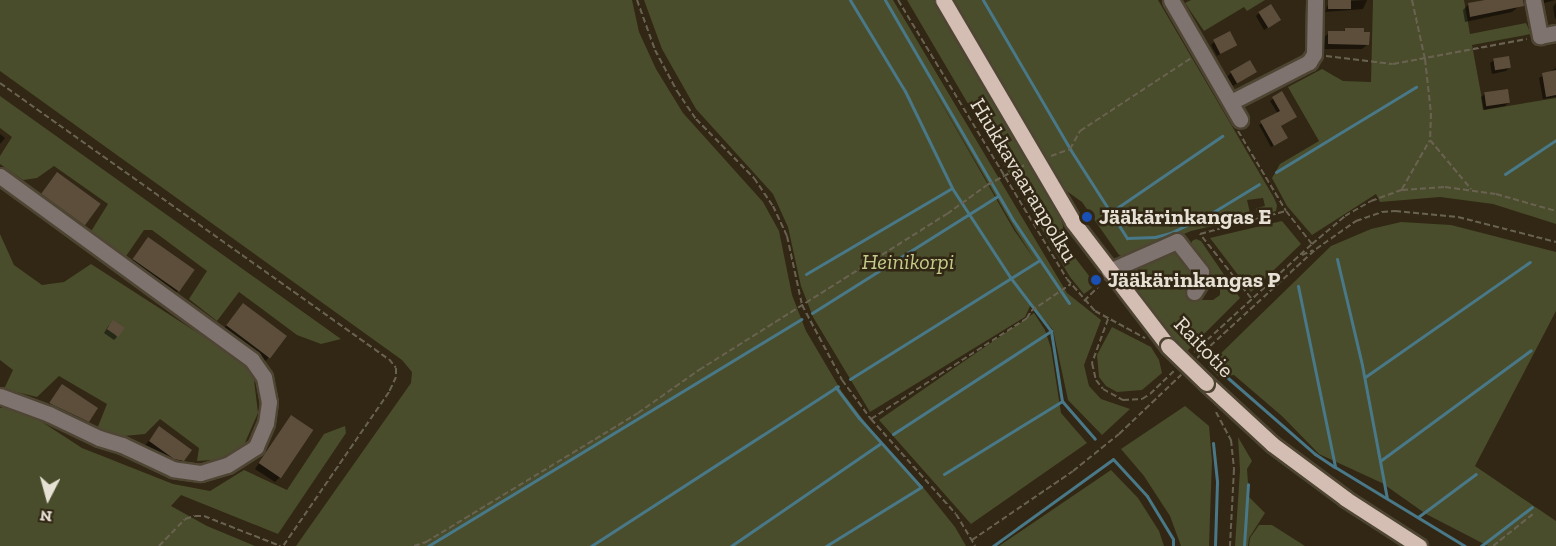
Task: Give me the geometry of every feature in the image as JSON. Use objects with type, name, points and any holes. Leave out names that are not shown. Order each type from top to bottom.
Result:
[{"type":"main road","name":"Raitotie","points":[[943,0],[1068,213],[1109,271],[1168,346],[1272,444],[1346,499],[1419,546]]},
{"type":"street","points":[[1171,0],[1240,119]]},
{"type":"street","points":[[1231,102],[1309,62],[1314,54],[1315,0]]},
{"type":"street","points":[[1533,0],[1540,36],[1556,33]]},
{"type":"street","points":[[0,176],[252,360],[264,377],[269,402],[266,423],[256,447],[227,465],[200,473],[172,469],[122,444],[99,438],[49,414],[0,396]]},
{"type":"street","points":[[1109,271],[1178,241],[1201,272],[1201,281],[1194,292]]},
{"type":"path","points":[[637,0],[655,50],[677,91],[696,119],[754,178],[773,206],[787,236],[802,305],[842,380],[871,419],[956,514],[975,546]]},
{"type":"path","name":"Hiukkavaaranpolku","points":[[898,0],[1003,176],[1071,284],[1084,301],[1108,319],[1146,338]]},
{"type":"path","points":[[1401,190],[1430,140],[1431,113],[1425,59],[1412,0]]},
{"type":"path","points":[[1314,54],[1384,64],[1425,59],[1540,36]]},
{"type":"path","points":[[1057,154],[1070,149],[1080,131],[1194,56]]},
{"type":"path","points":[[0,83],[388,358],[396,368],[396,377],[389,392],[281,546],[204,516],[185,519],[159,546]]},
{"type":"path","points":[[1430,140],[1471,189]]},
{"type":"path","points":[[414,546],[426,542],[638,412],[947,214],[994,181]]},
{"type":"path","points":[[1192,354],[1312,244],[1345,216],[1371,201],[1401,190],[1424,187],[1471,189],[1556,211]]},
{"type":"path","points":[[1276,196],[1312,244]]},
{"type":"path","points":[[1252,299],[1200,234],[1286,211]]},
{"type":"path","points":[[1191,365],[1316,249],[1356,221],[1395,211],[1458,217],[1556,243]]},
{"type":"path","points":[[1298,256],[1316,249]]},
{"type":"path","points":[[871,419],[1027,318],[1031,311],[1071,284]]},
{"type":"path","points":[[1084,301],[1100,285]]},
{"type":"path","points":[[1108,319],[1092,363],[1096,381],[1103,390],[1123,400],[1142,399],[1175,370]]},
{"type":"path","points":[[972,540],[1073,471],[1151,405],[1182,373]]},
{"type":"path","points":[[1150,394],[1151,405]]},
{"type":"path","points":[[1210,404],[1222,420],[1231,440],[1234,469],[1230,546]]},
{"type":"path","points":[[1493,546],[1533,514]]},
{"type":"green space","points":[[0,0],[632,0],[639,32],[656,69],[683,113],[763,202],[779,231],[792,295],[806,331],[842,392],[878,439],[922,486],[955,527],[966,546],[296,546],[411,383],[412,372],[402,360],[0,71]]},
{"type":"green space","name":"Heinikorpi","points":[[644,0],[893,0],[1067,293],[1101,320],[1084,365],[1089,386],[1101,399],[1130,409],[1102,435],[1068,400],[1053,330],[1031,304],[1025,317],[870,412],[813,317],[801,286],[788,227],[773,194],[696,109],[662,49]],"holes":[[[927,78],[1035,260],[1014,230]]]},
{"type":"green space","points":[[907,0],[934,0],[1058,211],[1063,226],[1063,242],[1093,281],[1092,288],[1084,294],[1070,277]]},
{"type":"green space","points":[[953,0],[1158,0],[1274,198],[1277,205],[1276,211],[1258,217],[1256,208],[1265,206],[1263,198],[1247,200],[1251,217],[1191,231],[1126,258],[1119,255],[1082,202],[1061,187]]},
{"type":"green space","points":[[1191,0],[1265,0],[1247,11],[1244,7],[1204,31],[1185,3]]},
{"type":"green space","points":[[1373,0],[1464,0],[1470,34],[1526,23],[1531,34],[1472,45],[1484,110],[1556,98],[1556,224],[1493,204],[1440,197],[1380,202],[1376,194],[1312,235],[1287,206],[1272,178],[1280,164],[1319,141],[1288,87],[1322,69],[1343,81],[1371,82]]},
{"type":"green space","points":[[0,96],[341,339],[321,344],[297,335],[239,292],[217,321],[189,299],[207,271],[152,230],[144,230],[124,259],[90,233],[108,204],[54,166],[37,178],[23,180],[0,164],[0,156],[12,137],[0,128]]},
{"type":"green space","points":[[1282,221],[1301,244],[1251,292],[1210,238]]},
{"type":"green space","points":[[1401,222],[1451,225],[1556,252],[1556,311],[1475,466],[1556,521],[1556,546],[1488,546],[1426,514],[1382,483],[1319,454],[1283,417],[1234,375],[1219,377],[1208,366],[1331,246],[1371,229]]},
{"type":"green space","points":[[0,234],[14,265],[42,285],[64,282],[91,264],[249,366],[254,380],[258,413],[244,445],[226,459],[197,461],[199,448],[160,419],[145,434],[113,437],[97,429],[107,404],[59,376],[37,397],[4,389],[13,370],[0,360]]},
{"type":"green space","points":[[1196,239],[1201,241],[1240,298],[1187,351],[1124,274],[1126,269],[1171,248],[1183,255],[1196,276],[1186,291],[1187,294],[1203,300],[1213,300],[1220,295],[1220,290],[1190,249],[1192,241]]},
{"type":"green space","points":[[1034,313],[1045,330],[1051,348],[1061,413],[1087,443],[971,524],[879,420]]},
{"type":"green space","points":[[1112,327],[1151,347],[1159,360],[1162,373],[1142,390],[1117,392],[1106,386],[1099,377],[1097,355]]},
{"type":"green space","points":[[1185,406],[1209,426],[1212,461],[1209,546],[1181,546],[1170,516],[1144,476],[1121,449]]},
{"type":"green space","points":[[0,408],[9,408],[42,422],[82,448],[173,484],[210,491],[244,470],[287,490],[324,434],[345,426],[346,433],[278,534],[181,495],[171,506],[207,526],[255,546],[0,546]]},
{"type":"green space","points":[[1238,437],[1252,461],[1247,469],[1249,497],[1265,513],[1249,538],[1248,546],[1235,546],[1240,470]]},
{"type":"green space","points":[[1111,470],[1138,498],[1159,531],[1164,546],[999,546]]},
{"type":"green space","points":[[1259,525],[1272,525],[1305,546],[1249,546],[1250,538]]},
{"type":"building","points":[[1328,0],[1351,0],[1351,9],[1328,9]]},
{"type":"building","points":[[1485,0],[1523,0],[1524,6],[1470,17],[1468,3]]},
{"type":"building","points":[[1271,4],[1281,20],[1268,28],[1258,12]]},
{"type":"building","points":[[1345,28],[1364,28],[1364,32],[1370,32],[1369,45],[1328,44],[1328,31],[1345,31]]},
{"type":"building","points":[[1230,31],[1237,45],[1220,54],[1213,40]]},
{"type":"building","points":[[1509,56],[1511,68],[1495,70],[1493,59]]},
{"type":"building","points":[[1250,60],[1257,72],[1237,84],[1230,72]]},
{"type":"building","points":[[1556,70],[1556,95],[1546,97],[1542,73]]},
{"type":"building","points":[[1508,89],[1510,103],[1486,106],[1484,92]]},
{"type":"building","points":[[1282,91],[1297,117],[1281,126],[1288,138],[1274,146],[1260,121],[1280,111],[1272,97]]},
{"type":"building","points":[[57,172],[101,204],[85,226],[41,194]]},
{"type":"building","points":[[148,237],[195,270],[179,292],[133,259]]},
{"type":"building","points":[[243,303],[287,336],[270,358],[226,325]]},
{"type":"building","points":[[113,320],[125,328],[118,337],[107,329]]},
{"type":"building","points":[[62,384],[98,408],[89,422],[49,403]]},
{"type":"building","points":[[291,415],[313,430],[281,478],[259,463]]},
{"type":"building","points":[[159,426],[192,450],[184,461],[174,459],[149,441]]},
{"type":"waterway","points":[[850,0],[905,91],[952,188],[1010,277],[1051,331],[1062,401],[1095,439]]},
{"type":"waterway","points":[[885,0],[1013,220],[1069,303]]},
{"type":"waterway","points":[[983,0],[1070,149],[1127,238],[1155,237],[1170,233],[1205,217],[1259,184]]},
{"type":"waterway","points":[[1276,172],[1416,87]]},
{"type":"waterway","points":[[1111,212],[1222,136]]},
{"type":"waterway","points":[[1505,174],[1556,140]]},
{"type":"waterway","points":[[806,274],[952,188]]},
{"type":"waterway","points":[[812,313],[998,196]]},
{"type":"waterway","points":[[1337,259],[1362,365],[1387,498]]},
{"type":"waterway","points":[[850,379],[1040,260]]},
{"type":"waterway","points":[[1365,377],[1530,262]]},
{"type":"waterway","points":[[1298,286],[1335,467],[1465,546]]},
{"type":"waterway","points":[[428,546],[802,319]]},
{"type":"waterway","points":[[893,434],[1051,331]]},
{"type":"waterway","points":[[1380,461],[1531,350]]},
{"type":"waterway","points":[[1228,378],[1315,454],[1334,467]]},
{"type":"waterway","points":[[591,546],[838,386]]},
{"type":"waterway","points":[[826,546],[921,487],[859,418],[836,387]]},
{"type":"waterway","points":[[944,474],[1062,401]]},
{"type":"waterway","points":[[731,546],[881,443]]},
{"type":"waterway","points":[[1213,443],[1217,482],[1215,546]]},
{"type":"waterway","points":[[993,546],[1113,459],[1147,496],[1173,539],[1173,546]]},
{"type":"waterway","points":[[1418,517],[1476,474]]},
{"type":"waterway","points":[[1244,546],[1248,484]]},
{"type":"waterway","points":[[1481,546],[1532,507]]},
{"type":"place","name":"Jääkärinkangas E","points":[[1087,217]]},
{"type":"place","name":"Jääkärinkangas P","points":[[1096,280]]}]
